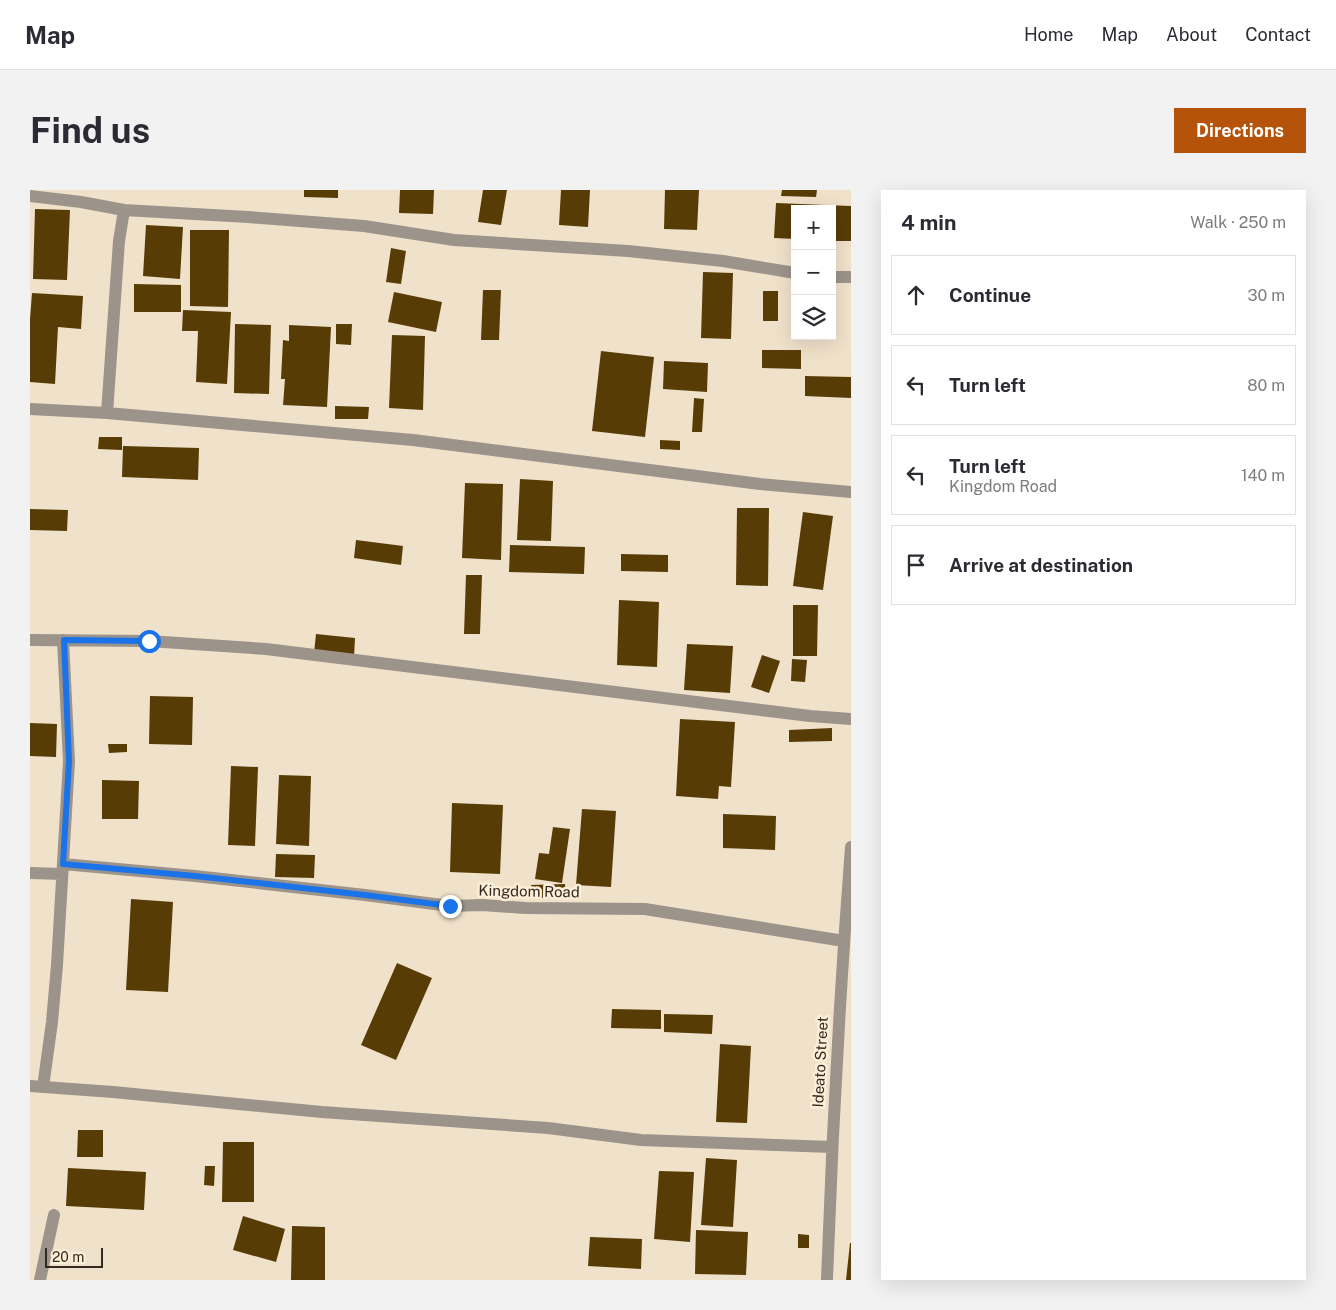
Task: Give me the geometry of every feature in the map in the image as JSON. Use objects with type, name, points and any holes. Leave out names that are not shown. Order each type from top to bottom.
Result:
[{"type":"street","points":[[30,196],[81,202],[124,210],[364,226],[454,240],[628,251],[723,261],[791,272]]},
{"type":"street","points":[[107,412],[118,241],[124,210]]},
{"type":"street","points":[[836,277],[851,277]]},
{"type":"street","points":[[30,409],[107,412],[413,440],[760,484],[851,492]]},
{"type":"street","points":[[30,640],[149,641],[266,649],[851,720]]},
{"type":"street","points":[[43,1087],[52,1022],[56,974],[69,761],[64,640]]},
{"type":"street","name":"Ideato Street","points":[[827,1280],[832,1147],[851,847]]},
{"type":"street","name":"Kingdom Road","points":[[30,873],[63,869],[204,876],[450,906],[645,909],[844,941]]},
{"type":"street","points":[[30,1086],[322,1112],[548,1128],[641,1140],[832,1147]]},
{"type":"street","points":[[40,1280],[54,1214]]},
{"type":"building","points":[[304,190],[338,190],[338,198],[304,197]]},
{"type":"building","points":[[400,190],[434,190],[433,214],[399,213]]},
{"type":"building","points":[[483,190],[507,190],[501,225],[478,222]]},
{"type":"building","points":[[561,190],[590,190],[588,227],[559,225]]},
{"type":"building","points":[[665,190],[699,190],[697,230],[664,229]]},
{"type":"building","points":[[782,190],[817,190],[816,197],[781,196]]},
{"type":"building","points":[[776,203],[826,205],[791,205],[791,239],[774,238]]},
{"type":"building","points":[[836,205],[851,206],[851,241],[836,241]]},
{"type":"building","points":[[35,209],[70,210],[67,280],[33,279]]},
{"type":"building","points":[[146,225],[183,227],[180,279],[143,276]]},
{"type":"building","points":[[190,230],[229,230],[228,307],[190,306]]},
{"type":"building","points":[[391,248],[406,251],[401,284],[386,282]]},
{"type":"building","points":[[703,272],[733,273],[731,339],[701,338]]},
{"type":"building","points":[[134,284],[181,285],[181,312],[134,312]]},
{"type":"building","points":[[483,290],[501,290],[499,340],[481,340]]},
{"type":"building","points":[[763,291],[778,291],[778,321],[763,321]]},
{"type":"building","points":[[394,292],[442,302],[436,332],[388,322]]},
{"type":"building","points":[[32,293],[83,296],[81,329],[58,327],[55,384],[30,382]]},
{"type":"building","points":[[183,310],[231,312],[227,384],[196,382],[198,331],[182,331]]},
{"type":"building","points":[[235,324],[271,325],[269,394],[234,393]]},
{"type":"building","points":[[336,324],[352,324],[351,345],[336,344]]},
{"type":"building","points":[[289,325],[331,327],[327,407],[283,405],[285,379],[281,379],[283,340],[289,341]]},
{"type":"building","points":[[392,335],[425,336],[423,410],[389,408]]},
{"type":"building","points":[[762,350],[801,350],[801,369],[762,368]]},
{"type":"building","points":[[601,351],[654,357],[645,437],[592,431]]},
{"type":"building","points":[[664,361],[708,363],[707,392],[663,389]]},
{"type":"building","points":[[805,376],[851,377],[851,398],[805,396]]},
{"type":"building","points":[[694,398],[704,399],[702,432],[692,432]]},
{"type":"building","points":[[335,406],[369,407],[368,419],[335,419]]},
{"type":"building","points":[[99,437],[122,437],[122,450],[98,449]]},
{"type":"building","points":[[660,440],[680,441],[680,450],[660,449]]},
{"type":"building","points":[[123,446],[199,448],[198,480],[122,477]]},
{"type":"building","points":[[520,479],[553,481],[551,541],[517,540]]},
{"type":"building","points":[[465,483],[503,484],[501,560],[462,558]]},
{"type":"building","points":[[737,508],[769,508],[768,586],[736,585]]},
{"type":"building","points":[[30,509],[68,510],[67,531],[30,530]]},
{"type":"building","points":[[803,512],[833,516],[823,590],[793,586]]},
{"type":"building","points":[[356,540],[403,546],[401,565],[354,558]]},
{"type":"building","points":[[510,545],[585,547],[584,574],[509,572]]},
{"type":"building","points":[[621,554],[668,555],[668,572],[621,571]]},
{"type":"building","points":[[466,575],[482,575],[480,634],[464,634]]},
{"type":"building","points":[[619,600],[659,602],[657,667],[617,665]]},
{"type":"building","points":[[793,605],[818,605],[817,656],[793,656]]},
{"type":"building","points":[[316,634],[355,638],[354,657],[314,653]]},
{"type":"building","points":[[687,644],[733,646],[730,693],[684,690]]},
{"type":"building","points":[[762,655],[780,661],[769,693],[751,687]]},
{"type":"building","points":[[792,659],[807,660],[805,682],[791,681]]},
{"type":"building","points":[[150,696],[193,697],[192,745],[149,744]]},
{"type":"building","points":[[680,719],[735,722],[731,787],[719,786],[718,799],[676,796]]},
{"type":"building","points":[[30,723],[57,724],[56,757],[30,756]]},
{"type":"building","points":[[832,728],[832,741],[789,742],[789,730]]},
{"type":"building","points":[[108,744],[127,744],[127,752],[109,753]]},
{"type":"building","points":[[231,766],[258,767],[255,846],[228,845]]},
{"type":"building","points":[[279,775],[311,776],[309,846],[276,844]]},
{"type":"building","points":[[102,780],[139,781],[138,819],[102,819]]},
{"type":"building","points":[[452,803],[503,805],[500,874],[450,872]]},
{"type":"building","points":[[582,809],[616,811],[611,887],[576,885]]},
{"type":"building","points":[[723,814],[776,816],[775,850],[723,848]]},
{"type":"building","points":[[553,827],[570,829],[562,883],[535,879],[539,853],[549,854]]},
{"type":"building","points":[[276,854],[315,855],[314,878],[275,877]]},
{"type":"building","points":[[565,884],[566,897],[532,898],[531,885]]},
{"type":"building","points":[[131,899],[173,902],[168,992],[126,990]]},
{"type":"building","points":[[397,963],[432,978],[396,1060],[361,1045]]},
{"type":"building","points":[[612,1009],[661,1010],[661,1029],[611,1028]]},
{"type":"building","points":[[664,1014],[713,1015],[712,1034],[664,1032]]},
{"type":"building","points":[[720,1044],[751,1046],[747,1123],[716,1122]]},
{"type":"building","points":[[78,1130],[103,1130],[103,1157],[77,1157]]},
{"type":"building","points":[[223,1142],[254,1142],[254,1202],[222,1202]]},
{"type":"building","points":[[706,1158],[737,1160],[733,1227],[701,1225]]},
{"type":"building","points":[[205,1166],[215,1166],[214,1186],[204,1185]]},
{"type":"building","points":[[68,1168],[146,1172],[144,1210],[66,1206]]},
{"type":"building","points":[[659,1171],[694,1172],[690,1242],[654,1239]]},
{"type":"building","points":[[243,1216],[285,1229],[276,1262],[233,1250]]},
{"type":"building","points":[[292,1226],[325,1227],[325,1280],[291,1280]]},
{"type":"building","points":[[696,1230],[748,1232],[746,1275],[695,1274]]},
{"type":"building","points":[[798,1234],[809,1235],[809,1248],[798,1248]]},
{"type":"building","points":[[590,1237],[642,1239],[641,1269],[588,1266]]},
{"type":"building","points":[[850,1243],[851,1280],[846,1280]]},
{"type":"route","points":[[149,641],[64,640],[69,761],[63,864],[195,876],[450,906]]}]
